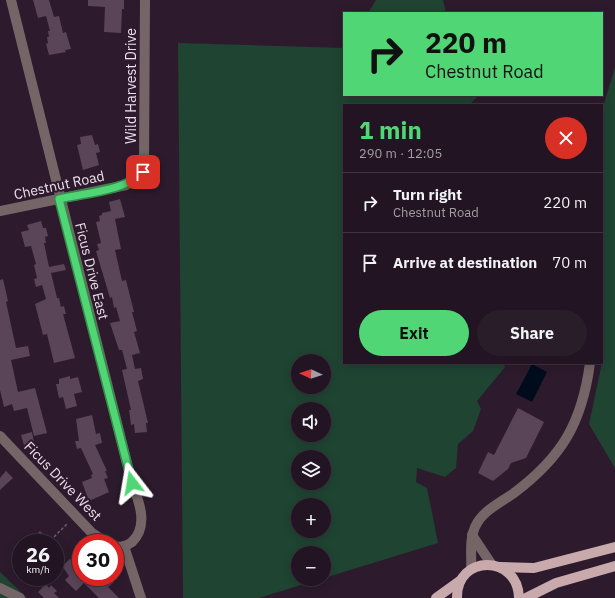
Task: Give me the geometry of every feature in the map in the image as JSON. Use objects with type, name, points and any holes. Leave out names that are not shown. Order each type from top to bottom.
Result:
[{"type":"main road","points":[[436,598],[461,580],[471,569],[478,566],[534,568],[615,546]]},
{"type":"main road","points":[[496,566],[512,576],[516,582],[519,598]]},
{"type":"main road","points":[[526,598],[556,583],[615,566]]},
{"type":"main road","points":[[457,598],[458,586],[461,580]]},
{"type":"street","name":"Ficus Drive East","points":[[11,0],[59,199],[132,483],[140,504],[142,517],[140,528],[136,538],[124,544]]},
{"type":"street","name":"Wild Harvest Drive","points":[[143,172],[145,143],[145,0]]},
{"type":"street","name":"Chestnut Road","points":[[0,211],[126,185],[143,172]]},
{"type":"street","points":[[471,569],[472,535],[475,527],[486,512],[528,482],[549,464],[565,443],[583,405],[590,364]]},
{"type":"street","name":"Ficus Drive West","points":[[0,436],[75,516],[95,534]]},
{"type":"street","points":[[472,535],[496,566]]},
{"type":"street","points":[[124,551],[141,598]]},
{"type":"street","points":[[0,588],[20,598]]},
{"type":"path","points":[[57,534],[75,516]]},
{"type":"green space","points":[[376,0],[443,0],[446,12],[369,12]]},
{"type":"green space","points":[[178,43],[343,48],[343,96],[478,96],[470,104],[343,104],[343,364],[504,364],[505,367],[477,401],[481,409],[473,431],[458,444],[456,468],[445,477],[417,468],[416,482],[427,488],[438,543],[331,576],[331,546],[291,546],[291,586],[298,586],[259,598],[183,598]]},
{"type":"green space","points":[[615,67],[615,468],[589,424],[603,364],[603,107]]},
{"type":"green space","points":[[0,572],[12,584],[12,586],[15,586],[27,598],[0,598]]},
{"type":"water","points":[[532,364],[547,372],[532,402],[516,394]]},
{"type":"building","points":[[33,0],[49,0],[54,17],[59,16],[63,33],[66,32],[71,49],[65,50],[66,52],[49,55],[46,44],[48,43],[47,37],[49,37],[48,31],[50,31],[46,16],[38,18]]},
{"type":"building","points":[[88,0],[124,0],[121,33],[104,32],[105,7],[88,6]]},
{"type":"building","points":[[92,135],[95,145],[98,144],[100,152],[96,153],[99,165],[83,170],[77,145],[81,144],[80,137]]},
{"type":"building","points":[[120,199],[125,217],[115,219],[121,249],[115,250],[122,281],[126,280],[134,312],[132,312],[137,331],[134,332],[140,353],[132,355],[135,369],[141,368],[143,379],[138,381],[148,423],[146,423],[147,432],[135,433],[134,424],[131,425],[129,410],[131,410],[122,370],[127,369],[122,350],[119,350],[110,323],[120,321],[116,307],[114,308],[112,297],[110,298],[96,251],[99,250],[97,244],[101,243],[96,222],[100,221],[99,216],[102,215],[102,213],[111,211],[109,202]]},
{"type":"building","points":[[41,221],[43,228],[46,228],[48,236],[45,237],[46,243],[44,243],[49,267],[64,264],[66,270],[51,273],[57,298],[59,298],[61,307],[64,306],[66,314],[63,314],[75,358],[54,363],[47,334],[43,335],[35,304],[46,299],[42,285],[36,287],[34,279],[37,278],[34,265],[36,264],[31,246],[25,247],[21,232],[29,230],[27,225]]},
{"type":"building","points":[[3,279],[8,301],[6,302],[16,348],[28,346],[30,356],[11,360],[18,392],[35,388],[47,433],[34,436],[27,408],[14,411],[12,404],[4,407],[0,390],[0,280]]},
{"type":"building","points":[[70,376],[70,379],[78,377],[82,392],[74,394],[77,406],[66,409],[63,397],[59,398],[56,384],[59,384],[59,379]]},
{"type":"building","points":[[518,408],[544,422],[526,458],[511,463],[508,469],[493,481],[478,473],[488,452],[494,455]]},
{"type":"building","points":[[92,415],[96,434],[100,433],[102,443],[95,445],[107,471],[105,471],[108,478],[104,479],[109,492],[89,501],[82,482],[92,478],[91,475],[93,474],[81,448],[77,449],[75,441],[79,441],[76,419]]},
{"type":"building","points":[[32,432],[34,442],[24,445],[21,435]]},
{"type":"building","points":[[6,471],[13,478],[0,490],[0,478]]},
{"type":"building","points":[[70,559],[72,560],[72,586],[81,586],[76,591],[65,580],[69,576],[64,569],[64,564]]},
{"type":"building","points":[[44,586],[48,586],[49,588],[52,586],[57,591],[54,593],[59,598],[44,598],[38,592]]},
{"type":"building","points":[[87,586],[109,586],[108,587],[119,598],[99,598]]},
{"type":"route","points":[[132,483],[59,199],[126,185],[143,172]]}]
